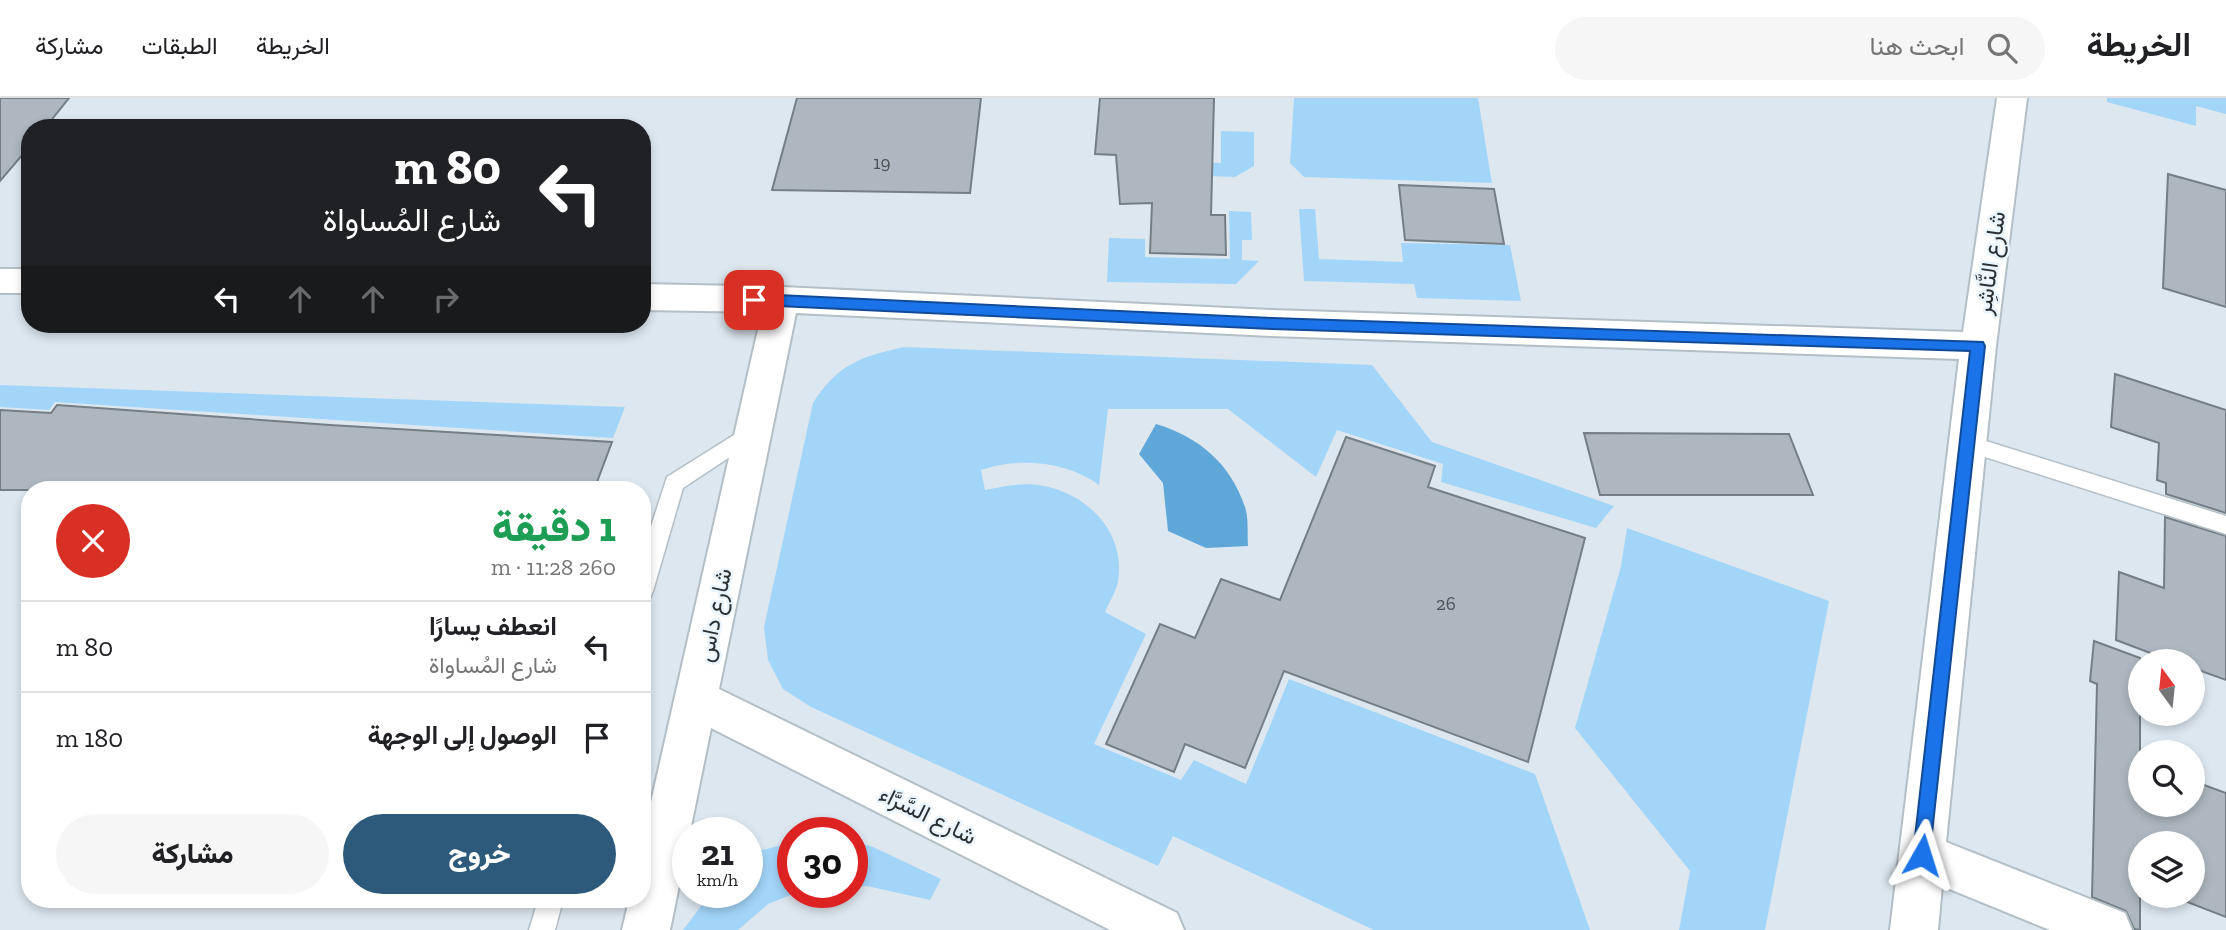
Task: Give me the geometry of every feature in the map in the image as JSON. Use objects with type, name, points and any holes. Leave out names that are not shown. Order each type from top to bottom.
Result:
[{"type":"street","name":"شارع النَّاشِر","points":[[1914,930],[1978,346],[2012,98]]},
{"type":"street","points":[[0,281],[21,281]]},
{"type":"street","points":[[651,297],[782,300],[1272,323],[1978,346]]},
{"type":"street","name":"شارع داس","points":[[651,907],[782,300]]},
{"type":"street","name":"شارع السَّرَّاء","points":[[696,699],[1160,930]]},
{"type":"street","points":[[1922,855],[2108,930]]},
{"type":"street","name":"شارع داس","points":[[646,930],[651,908]]},
{"type":"lane","points":[[651,561],[674,483],[753,431]]},
{"type":"lane","points":[[1967,443],[2226,525]]},
{"type":"lane","points":[[542,930],[549,908]]},
{"type":"shaded area","points":[[1294,98],[1478,98],[1492,183],[1304,177],[1290,163]]},
{"type":"shaded area","points":[[2107,98],[2226,98],[2226,114],[2196,106],[2196,126],[2107,102]]},
{"type":"shaded area","points":[[1221,131],[1254,132],[1254,166],[1235,177],[1151,174],[1126,160],[1221,163]]},
{"type":"shaded area","points":[[1299,209],[1315,209],[1319,259],[1403,262],[1401,243],[1510,245],[1521,301],[1417,298],[1414,284],[1304,281]]},
{"type":"shaded area","points":[[1229,211],[1251,212],[1252,240],[1242,240],[1242,260],[1259,261],[1236,284],[1107,282],[1109,238],[1145,239],[1145,257],[1230,259]]},
{"type":"shaded area","points":[[904,347],[1372,365],[1432,442],[1614,506],[1596,528],[1441,482],[1443,464],[1337,430],[1316,477],[1228,409],[1108,409],[1099,485],[1072,471],[1042,464],[1010,463],[981,470],[985,490],[1029,484],[1060,491],[1089,507],[1110,532],[1119,564],[1118,582],[1105,612],[1146,634],[1094,744],[1181,780],[1194,760],[1246,784],[1289,679],[1535,774],[1590,930],[1374,930],[1173,836],[1158,866],[811,707],[783,689],[768,660],[764,627],[813,403],[832,379],[851,364],[875,354]]},
{"type":"shaded area","points":[[0,385],[625,407],[613,438],[55,402],[49,410],[0,407]]},
{"type":"shaded area","points":[[1156,424],[1172,429],[1199,444],[1222,465],[1239,491],[1245,507],[1248,546],[1206,548],[1168,531],[1163,483],[1139,454]]},
{"type":"shaded area","points":[[1627,528],[1829,601],[1765,930],[1679,930],[1690,871],[1575,728],[1621,566]]},
{"type":"shaded area","points":[[777,846],[777,900],[768,904],[738,930],[683,930],[700,908],[763,908],[763,850]]},
{"type":"shaded area","points":[[868,846],[941,879],[930,900],[868,886]]},
{"type":"building","points":[[0,98],[69,98],[52,119],[21,119],[21,156],[0,181]]},
{"type":"building","points":[[797,98],[981,98],[970,193],[772,190]]},
{"type":"building","points":[[1100,98],[1214,98],[1211,215],[1225,215],[1226,255],[1150,253],[1152,203],[1120,204],[1116,155],[1095,154]]},
{"type":"building","points":[[2168,174],[2226,190],[2226,307],[2163,288]]},
{"type":"building","points":[[1399,185],[1494,189],[1504,244],[1405,240]]},
{"type":"building","points":[[2115,374],[2226,410],[2226,513],[2166,494],[2166,483],[2157,480],[2159,443],[2111,427]]},
{"type":"building","points":[[57,405],[612,442],[597,481],[21,481],[21,490],[0,490],[0,410],[51,413]]},
{"type":"building","points":[[1584,433],[1789,434],[1813,495],[1600,495]]},
{"type":"building","points":[[1346,437],[1435,466],[1428,487],[1585,538],[1528,762],[1284,671],[1245,768],[1185,744],[1174,772],[1106,744],[1160,624],[1195,638],[1221,579],[1280,600]]},
{"type":"building","points":[[2165,517],[2226,536],[2226,680],[2205,672],[2205,649],[2140,649],[2116,640],[2119,572],[2164,588]]},
{"type":"building","points":[[2094,641],[2128,654],[2128,726],[2140,726],[2140,740],[2128,740],[2128,817],[2205,817],[2205,785],[2226,793],[2226,917],[2203,908],[2205,908],[2205,831],[2128,831],[2128,908],[2140,908],[2140,930],[2134,929],[2126,911],[2092,897],[2097,684],[2090,681]]},
{"type":"route","points":[[754,300],[1272,323],[1978,346],[1922,855]]}]
